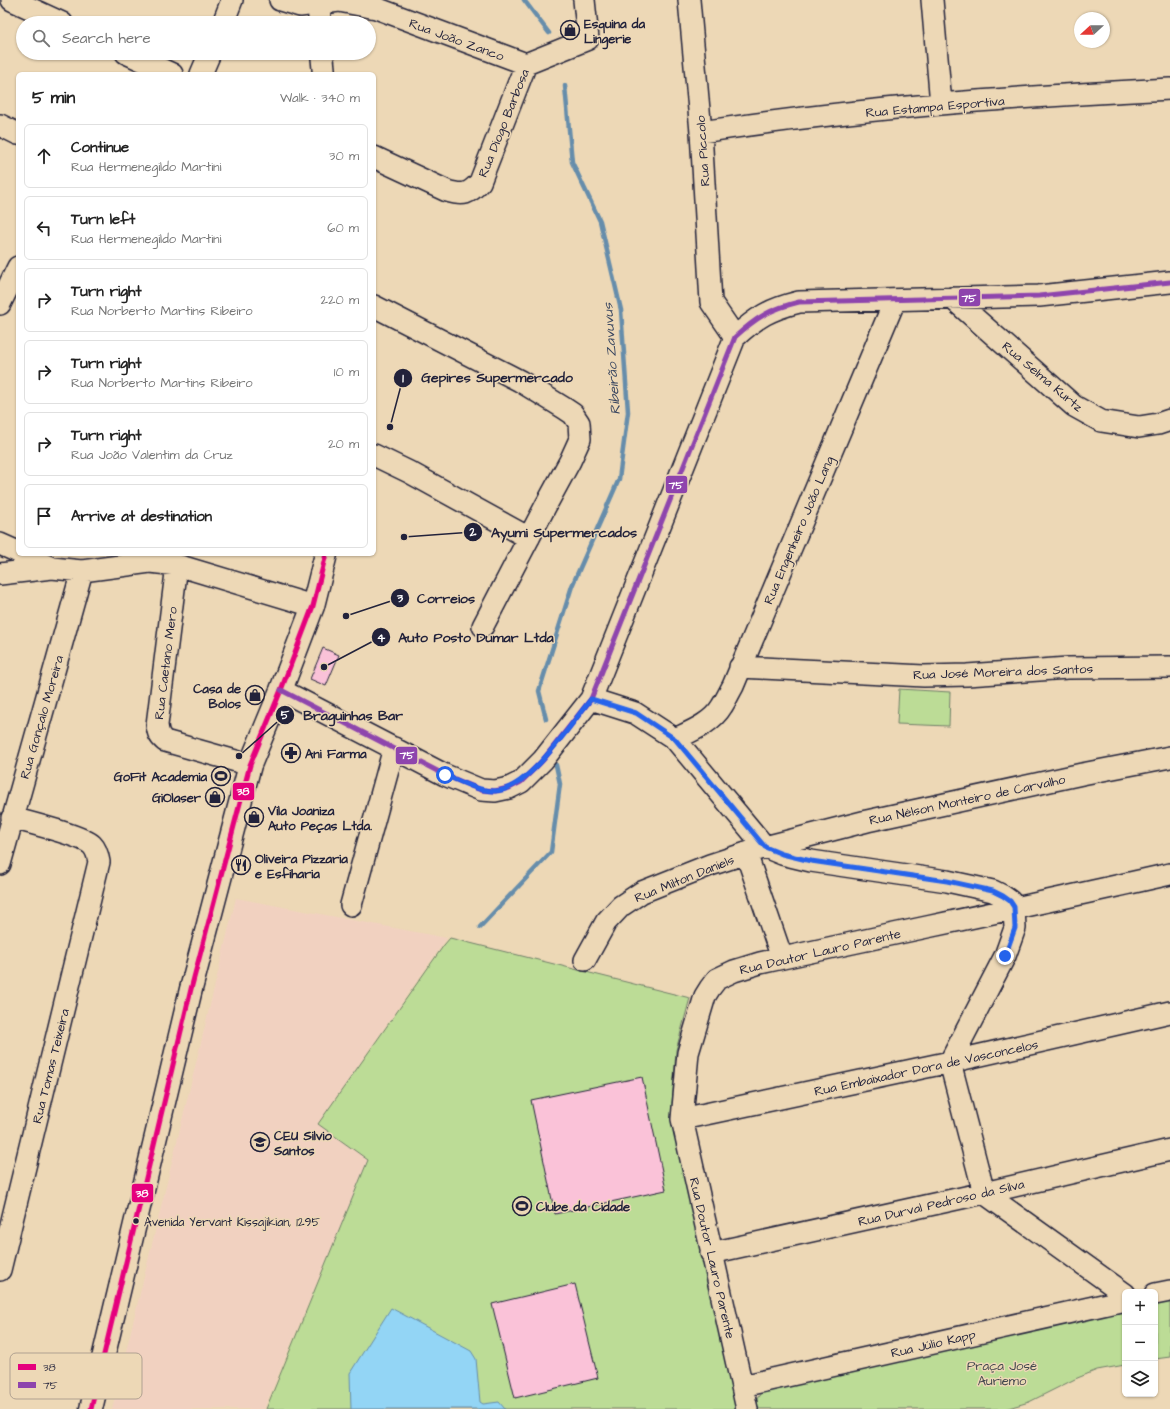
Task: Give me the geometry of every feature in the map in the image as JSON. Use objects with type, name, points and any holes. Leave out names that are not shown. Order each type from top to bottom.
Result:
[{"type":"main road","points":[[323,60],[324,72]]},
{"type":"main road","points":[[104,1353],[191,990],[250,765],[313,606],[326,556]]},
{"type":"main road","points":[[91,1409],[93,1399]]},
{"type":"street","points":[[0,10],[5,0]]},
{"type":"street","points":[[12,0],[47,16]]},
{"type":"street","points":[[226,16],[232,0]]},
{"type":"street","name":"Rua João Zanco","points":[[280,0],[300,6],[319,9],[339,1],[376,8],[526,64]]},
{"type":"street","name":"Rua Diogo Barbosa","points":[[376,158],[447,191],[458,194],[466,193],[472,190],[480,182],[526,64],[588,39],[584,0]]},
{"type":"street","name":"Rua Piccolo","points":[[689,0],[701,132],[711,302],[735,337]]},
{"type":"street","points":[[932,0],[941,104]]},
{"type":"street","points":[[141,60],[168,72]]},
{"type":"street","points":[[202,72],[207,60]]},
{"type":"street","name":"Rua Estampa Esportiva","points":[[701,132],[809,117],[941,104],[1099,92],[1170,89]]},
{"type":"street","points":[[0,125],[16,133]]},
{"type":"street","points":[[0,304],[16,271]]},
{"type":"street","points":[[281,690],[445,775],[481,790],[495,792],[509,788],[521,782],[543,760],[591,699],[735,337],[748,324],[762,314],[799,302],[1039,296],[1170,282]]},
{"type":"street","name":"Rua Selma Kurtz","points":[[952,298],[1074,406],[1101,421],[1139,428],[1170,420]]},
{"type":"street","name":"Rua Engenheiro João Lang","points":[[675,739],[693,731],[709,721],[721,707],[733,686],[895,300]]},
{"type":"street","points":[[376,307],[520,381],[573,414],[579,423],[580,439],[570,461],[528,538],[488,619],[483,626]]},
{"type":"street","points":[[376,456],[409,472],[528,538]]},
{"type":"street","points":[[0,544],[16,551]]},
{"type":"street","points":[[26,556],[52,568]]},
{"type":"street","points":[[0,574],[52,568],[82,571],[152,558],[313,606]]},
{"type":"street","name":"Rua Caetano Mero","points":[[177,565],[157,725],[158,732],[160,737],[165,741],[250,765]]},
{"type":"street","name":"Rua Gonçalo Moreira","points":[[0,864],[7,823],[82,571]]},
{"type":"street","name":"Rua José Moreira dos Santos","points":[[740,667],[924,676],[967,675],[1068,668],[1170,668]]},
{"type":"street","points":[[591,699],[636,713],[675,739],[755,850],[782,958]]},
{"type":"street","points":[[351,905],[394,748]]},
{"type":"street","name":"Rua Nélson Monteiro de Carvalho","points":[[755,850],[867,821],[1082,774],[1170,757]]},
{"type":"street","name":"Rua Tomas Teixeira","points":[[0,1270],[100,862],[92,845],[81,838],[7,823]]},
{"type":"street","points":[[755,850],[782,854],[811,861],[947,881],[993,891],[1010,901],[1014,907],[1015,928],[1005,956],[950,1062],[984,1193],[1122,1292]]},
{"type":"street","name":"Rua Milton Daniels","points":[[585,960],[606,922],[621,906],[642,892],[710,865],[755,850]]},
{"type":"street","name":"Rua Doutor Lauro Parente","points":[[747,1409],[682,1119],[688,1053],[705,996],[717,979],[734,971],[760,963],[1170,874]]},
{"type":"street","name":"Rua Embaixador Dora de Vasconcelos","points":[[682,1119],[950,1062],[1170,1012]]},
{"type":"street","name":"Rua Durval Pedroso da Silva","points":[[711,1253],[984,1193],[1170,1150]]},
{"type":"street","points":[[1158,1293],[1170,1291]]},
{"type":"street","name":"Rua Júlio Kapp","points":[[742,1386],[1122,1301]]},
{"type":"shaded area","name":"CEU Silvio Santos","points":[[236,898],[447,938],[318,1123],[368,1160],[264,1409],[112,1409],[114,1399],[142,1399],[142,1353],[126,1353]]},
{"type":"green space","points":[[899,689],[950,692],[949,726],[897,724]]},
{"type":"green space","name":"Clube da Cidade","points":[[450,938],[690,998],[676,1050],[672,1103],[740,1409],[266,1409],[368,1160],[318,1124]]},
{"type":"green space","points":[[1170,1298],[1170,1357],[1158,1359],[1158,1325],[1158,1300]]},
{"type":"green space","name":"Praça José Auriemo","points":[[1122,1309],[1122,1366],[1097,1370],[1075,1379],[1029,1402],[1005,1409],[758,1409],[757,1399],[762,1391]]},
{"type":"water","points":[[391,1308],[471,1351],[476,1359],[480,1402],[483,1404],[499,1402],[505,1409],[351,1409],[350,1373]]},
{"type":"building","points":[[323,648],[339,655],[326,686],[310,679]]},
{"type":"building","points":[[642,1077],[666,1190],[555,1214],[531,1100]]},
{"type":"building","points":[[575,1284],[598,1378],[515,1398],[492,1304]]},
{"type":"waterway","name":"Ribeirão Zavuvus","points":[[524,0],[549,33]]},
{"type":"waterway","name":"Ribeirão Zavuvus","points":[[546,719],[539,691],[572,586],[619,479],[628,412],[621,310],[600,221],[572,162],[565,86]]},
{"type":"waterway","name":"Ribeirão Zavuvus","points":[[480,927],[551,852],[560,784],[556,765]]},
{"type":"transit line","name":"75","points":[[281,690],[445,775],[481,790],[495,791],[509,788],[521,782],[543,760],[591,699],[735,337],[750,324],[772,311],[799,302],[1039,296],[1170,282]]},
{"type":"transit line","name":"38","points":[[104,1353],[191,989],[250,765],[313,606],[326,556]]},
{"type":"transit line","name":"38","points":[[91,1409],[93,1399]]},
{"type":"place","name":"Esquina da Lingerie","points":[[570,30]]},
{"type":"place","name":"Gepires Supermercado","points":[[390,427]]},
{"type":"place","name":"Ayumi Supermercados","points":[[404,537]]},
{"type":"place","name":"Correios","points":[[346,616]]},
{"type":"place","name":"Auto Posto Dumar Ltda","points":[[324,667]]},
{"type":"place","name":"Casa de Bolos","points":[[255,695]]},
{"type":"place","name":"Ani Farma","points":[[291,753]]},
{"type":"place","name":"Braguinhas Bar","points":[[239,756]]},
{"type":"place","name":"GoFit Academia","points":[[221,776]]},
{"type":"place","name":"GiOlaser","points":[[215,797]]},
{"type":"place","name":"Vila Joaniza Auto Peças Ltda.","points":[[254,817]]},
{"type":"place","name":"Oliveira Pizzaria e Esfiharia","points":[[241,865]]},
{"type":"place","name":"CEU Silvio Santos","points":[[260,1142]]},
{"type":"place","name":"Clube da Cidade","points":[[522,1206]]},
{"type":"place","name":"Avenida Yervant Kissajikian, 1295","points":[[136,1221]]},
{"type":"route","points":[[445,775],[481,790],[495,792],[509,788],[521,782],[543,760],[591,699],[618,707],[636,713],[675,739],[765,847],[782,854],[811,861],[947,881],[993,891],[1003,896],[1010,901],[1014,907],[1016,917],[1012,939],[1005,956]]}]
